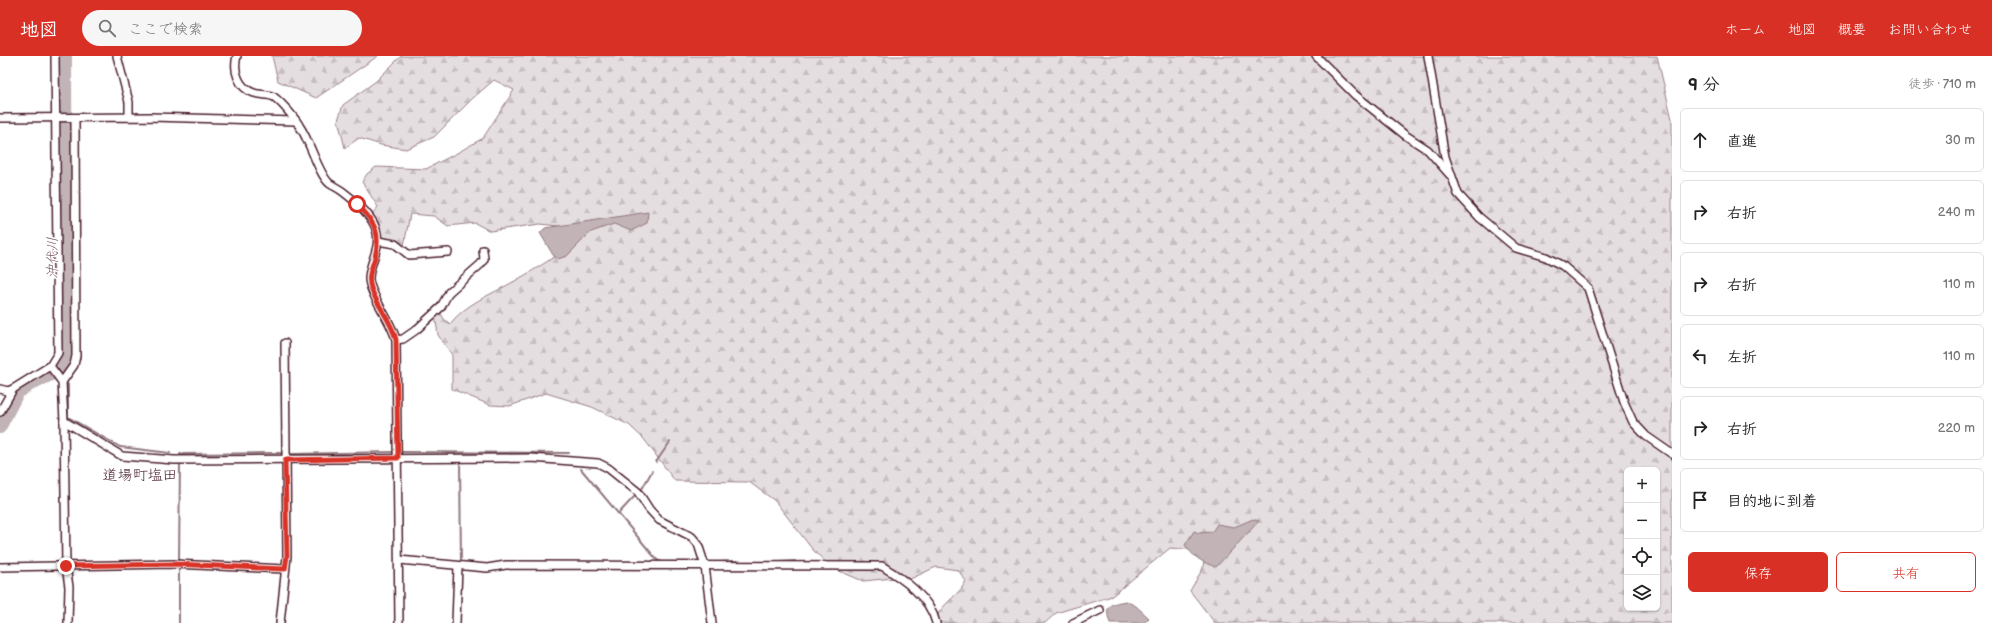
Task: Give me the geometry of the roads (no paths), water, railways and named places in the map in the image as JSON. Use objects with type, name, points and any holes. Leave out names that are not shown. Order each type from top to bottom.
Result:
[{"type":"street","points":[[0,389],[8,391],[50,366],[58,353],[55,56]]},
{"type":"street","points":[[117,56],[129,102],[129,117]]},
{"type":"street","points":[[238,56],[235,65],[236,74],[246,90],[254,94],[274,97],[296,121],[329,183],[342,190],[369,216],[376,229],[378,242],[369,280],[371,288],[394,329],[396,340],[399,623]]},
{"type":"street","points":[[1316,56],[1355,95],[1405,135],[1428,150],[1453,178]]},
{"type":"street","points":[[1428,56],[1445,158],[1458,194],[1479,217],[1516,248],[1546,257],[1563,266],[1588,288],[1624,402],[1633,422],[1646,436],[1672,454]]},
{"type":"street","points":[[0,118],[129,117],[296,121]]},
{"type":"street","points":[[62,382],[74,365],[76,356],[74,118]]},
{"type":"street","points":[[378,242],[395,244],[409,255],[448,252]]},
{"type":"street","points":[[396,340],[403,339],[416,330],[441,307],[449,292],[481,264],[484,259],[484,250]]},
{"type":"street","points":[[280,623],[287,556],[285,343]]},
{"type":"street","points":[[50,366],[62,382],[66,566],[69,587],[68,623]]},
{"type":"street","points":[[0,412],[12,389]]},
{"type":"street","points":[[64,421],[122,456],[174,460],[531,458],[598,463],[608,468],[638,492],[649,509],[659,520],[692,537],[698,544],[705,566],[712,623]]},
{"type":"street","points":[[399,560],[487,568],[506,565],[882,566],[903,580],[925,601],[934,615],[936,623]]},
{"type":"street","points":[[0,567],[174,564],[285,569]]},
{"type":"street","points":[[456,623],[458,566]]},
{"type":"street","points":[[1072,623],[1100,610]]},
{"type":"waterway","name":"沖代川","points":[[0,428],[18,393],[32,384],[60,371],[67,357],[66,56]]},
{"type":"waterway","name":"沖代川","points":[[60,371],[63,377]]},
{"type":"waterway","points":[[66,381],[68,385],[68,417],[120,447],[170,453]]},
{"type":"waterway","points":[[656,462],[670,442]]},
{"type":"waterway","points":[[289,454],[394,452]]},
{"type":"waterway","points":[[401,452],[569,453]]},
{"type":"waterway","points":[[180,454],[283,453]]},
{"type":"waterway","points":[[460,460],[461,564]]},
{"type":"waterway","points":[[179,562],[180,462]]},
{"type":"waterway","points":[[581,469],[657,560],[662,562]]},
{"type":"waterway","points":[[642,489],[652,471]]},
{"type":"waterway","points":[[619,513],[634,497]]},
{"type":"waterway","points":[[719,562],[736,561],[740,563]]},
{"type":"waterway","points":[[779,562],[795,561]]},
{"type":"waterway","points":[[751,562],[771,562]]},
{"type":"waterway","points":[[179,566],[179,623]]},
{"type":"waterway","points":[[460,596],[460,623]]},
{"type":"district","name":"道場町塩田","points":[[140,475]]}]
